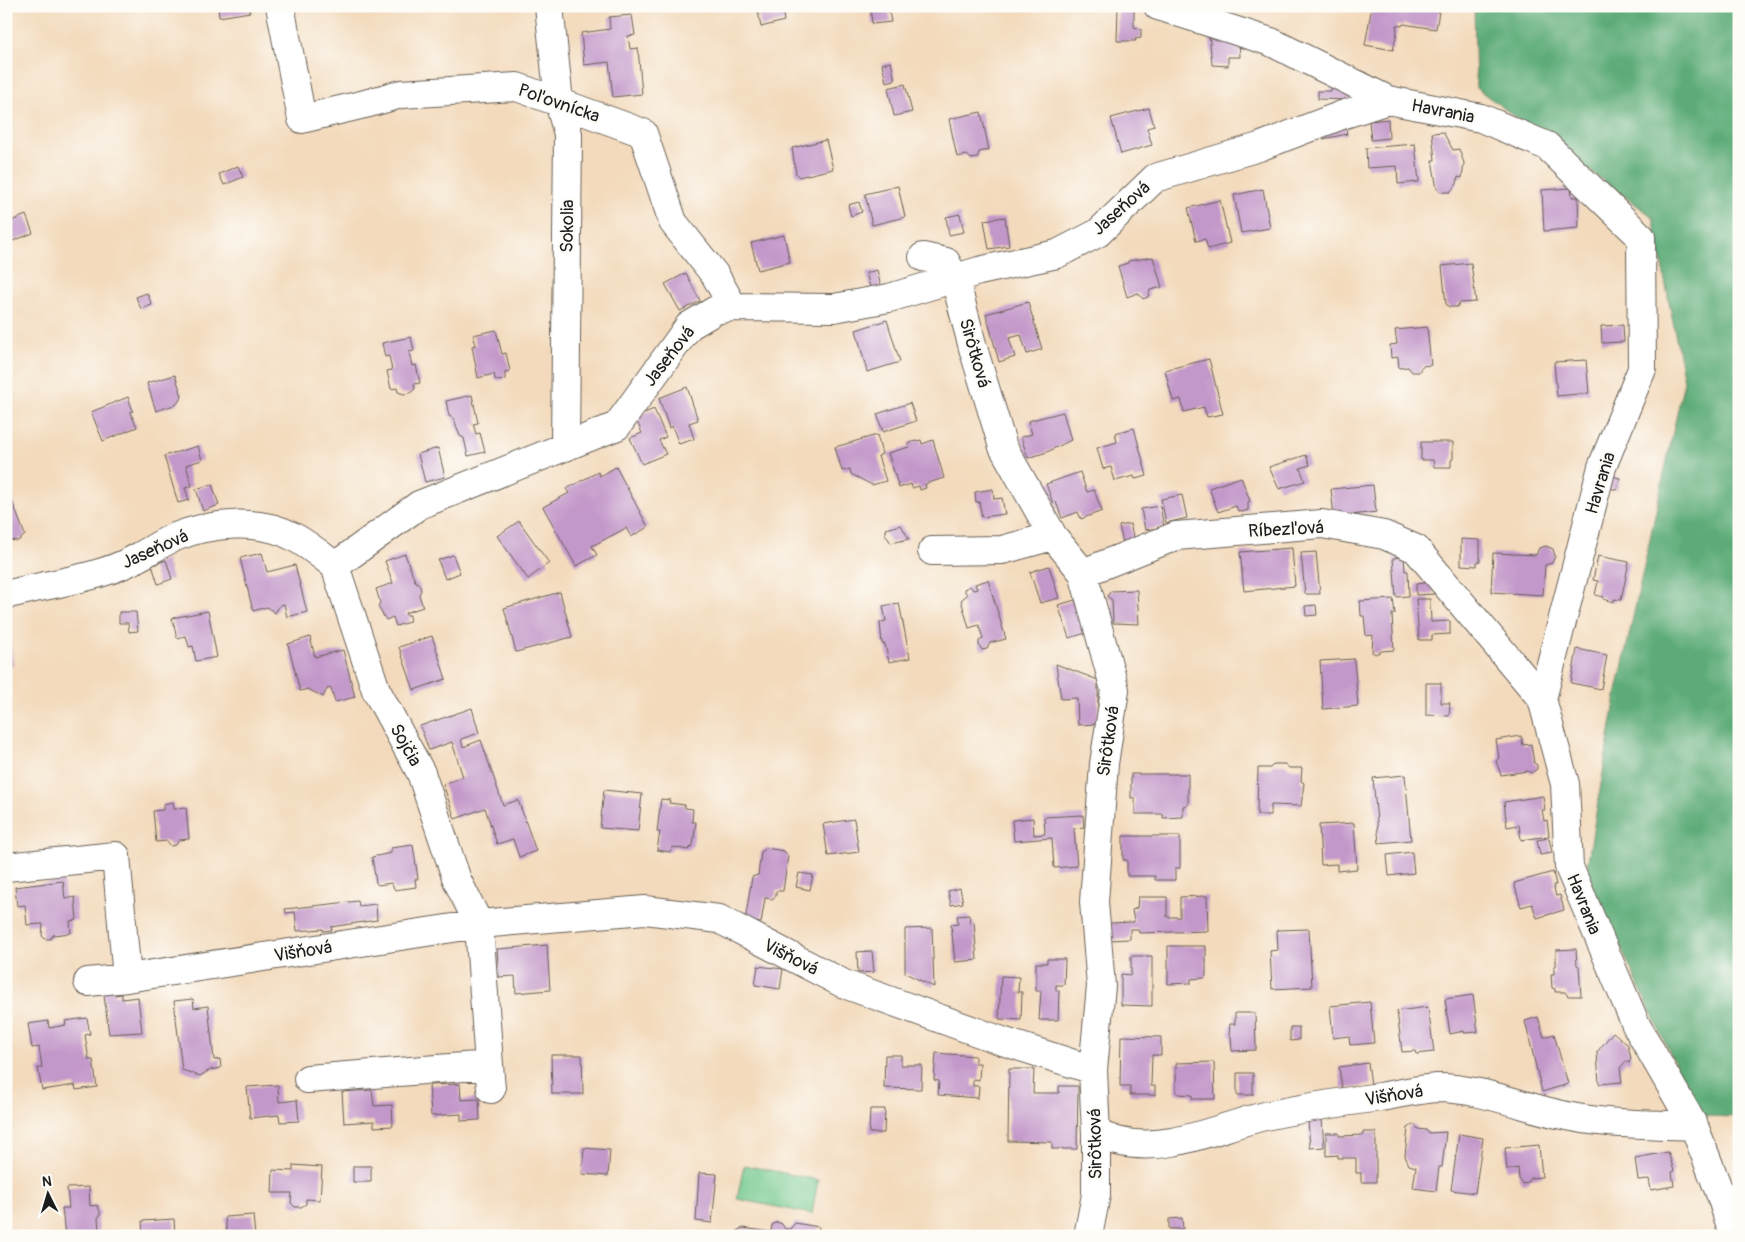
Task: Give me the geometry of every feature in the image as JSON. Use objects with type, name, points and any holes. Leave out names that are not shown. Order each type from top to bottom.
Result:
[{"type":"street","name":"Poľovnícka","points":[[280,6],[302,119],[401,94],[517,87],[643,133],[673,222],[715,275],[733,307]]},
{"type":"street","name":"Sokolia","points":[[549,6],[559,102],[568,134],[564,447]]},
{"type":"street","name":"Havrania","points":[[1158,6],[1271,42],[1388,100],[1481,118],[1546,146],[1641,237],[1642,369],[1602,467],[1542,699],[1565,784],[1569,867],[1636,1025],[1694,1126],[1735,1235]]},
{"type":"street","name":"Jaseňová","points":[[6,595],[103,572],[141,556],[157,545],[198,529],[234,525],[260,526],[280,530],[295,537],[334,566],[419,505],[617,426],[689,326],[716,310],[733,307],[834,308],[889,298],[979,271],[1057,254],[1098,233],[1155,178],[1259,148],[1342,115],[1388,100]]},
{"type":"street","points":[[923,257],[946,262],[955,279]]},
{"type":"street","name":"Sirôtková","points":[[955,279],[973,348],[1003,447],[1052,536],[1083,573],[1115,690],[1104,764],[1094,902],[1101,986],[1093,1070],[1096,1195],[1088,1236]]},
{"type":"street","name":"Ríbezľová","points":[[1083,573],[1176,536],[1322,524],[1384,535],[1416,549],[1542,699]]},
{"type":"street","points":[[932,550],[1002,550],[1052,536]]},
{"type":"street","name":"Sojčia","points":[[334,566],[376,690],[421,773],[457,880],[479,924]]},
{"type":"street","points":[[6,867],[116,856],[127,978]]},
{"type":"street","name":"Višňová","points":[[88,982],[127,978],[479,924],[645,910],[719,919],[844,984],[1002,1041],[1093,1070]]},
{"type":"street","points":[[308,1079],[490,1077],[479,924]]},
{"type":"street","name":"Višňová","points":[[1096,1134],[1118,1142],[1142,1144],[1167,1143],[1192,1138],[1232,1124],[1266,1116],[1328,1104],[1436,1088],[1475,1092],[1560,1115],[1586,1119],[1694,1126]]},
{"type":"green space","points":[[1474,6],[1739,6],[1739,1117],[1699,1116],[1586,872],[1616,696],[1684,381],[1653,217],[1476,88]]},
{"type":"green space","points":[[744,1165],[818,1180],[812,1214],[737,1199]]},
{"type":"building","points":[[218,6],[249,6],[250,12],[219,17]]},
{"type":"building","points":[[757,6],[782,6],[784,21],[761,27]]},
{"type":"building","points":[[870,6],[888,6],[891,22],[872,24]]},
{"type":"building","points":[[1372,6],[1440,6],[1436,29],[1403,24],[1402,26],[1396,25],[1397,32],[1393,50],[1365,45]]},
{"type":"building","points":[[1118,8],[1134,8],[1134,27],[1141,29],[1141,38],[1135,39],[1136,41],[1117,41]]},
{"type":"building","points":[[632,15],[635,35],[628,36],[630,49],[638,48],[642,94],[613,97],[609,62],[584,65],[581,33],[610,29],[609,17]]},
{"type":"building","points":[[1209,32],[1239,39],[1240,57],[1228,57],[1228,66],[1212,65]]},
{"type":"building","points":[[891,62],[895,80],[886,82],[882,64]]},
{"type":"building","points":[[1333,81],[1352,90],[1351,100],[1318,99],[1318,91],[1331,91]]},
{"type":"building","points":[[905,84],[912,112],[894,116],[888,88]]},
{"type":"building","points":[[1149,108],[1154,126],[1147,128],[1152,145],[1121,154],[1111,118]]},
{"type":"building","points":[[981,112],[989,150],[979,152],[977,158],[971,159],[967,155],[957,157],[949,119]]},
{"type":"building","points":[[1388,119],[1389,138],[1371,140],[1369,121]]},
{"type":"building","points":[[1345,125],[1347,134],[1323,139],[1320,130]]},
{"type":"building","points":[[1443,132],[1453,150],[1459,149],[1464,163],[1462,178],[1458,177],[1457,184],[1450,192],[1441,192],[1437,189],[1432,160],[1435,160],[1432,133]]},
{"type":"building","points":[[826,140],[833,169],[799,177],[796,174],[792,148]]},
{"type":"building","points":[[1415,144],[1419,182],[1398,184],[1397,166],[1367,168],[1366,148]]},
{"type":"building","points":[[238,166],[243,177],[224,185],[219,174]]},
{"type":"building","points":[[898,186],[905,217],[872,225],[865,194]]},
{"type":"building","points":[[1571,188],[1572,197],[1578,197],[1579,228],[1544,231],[1542,190]]},
{"type":"building","points":[[1263,189],[1270,228],[1241,233],[1234,195]]},
{"type":"building","points":[[1220,200],[1230,243],[1208,249],[1205,239],[1196,241],[1188,208]]},
{"type":"building","points":[[859,202],[862,212],[851,216],[848,205]]},
{"type":"building","points":[[960,214],[964,232],[949,235],[946,217]]},
{"type":"building","points":[[26,215],[33,233],[13,241],[6,223]]},
{"type":"building","points":[[1005,217],[1009,246],[989,249],[984,220]]},
{"type":"building","points":[[784,235],[790,262],[758,270],[751,243]]},
{"type":"building","points":[[1153,257],[1162,287],[1150,290],[1148,297],[1143,299],[1138,293],[1127,297],[1118,266],[1128,263],[1128,261]]},
{"type":"building","points":[[1471,263],[1476,302],[1459,303],[1457,307],[1449,307],[1446,304],[1442,266]]},
{"type":"building","points":[[877,270],[881,287],[871,290],[866,273]]},
{"type":"building","points":[[686,273],[700,301],[680,311],[665,284]]},
{"type":"building","points":[[147,293],[152,305],[141,309],[136,297]]},
{"type":"building","points":[[1028,302],[1042,349],[1027,354],[1021,335],[1009,338],[1015,357],[999,362],[986,314]]},
{"type":"building","points":[[887,320],[900,362],[867,372],[856,330]]},
{"type":"building","points":[[1623,325],[1624,342],[1602,343],[1601,326]]},
{"type":"building","points":[[1427,327],[1431,365],[1422,366],[1419,372],[1412,372],[1408,367],[1399,368],[1398,357],[1391,358],[1390,345],[1397,344],[1395,330]]},
{"type":"building","points":[[496,330],[502,354],[506,353],[510,371],[505,372],[505,379],[499,381],[495,379],[494,374],[478,378],[472,346],[476,345],[473,335]]},
{"type":"building","points":[[411,337],[414,351],[409,352],[412,366],[416,365],[420,383],[414,384],[415,389],[410,393],[404,394],[398,392],[397,388],[391,389],[387,371],[392,370],[389,356],[385,357],[382,343]]},
{"type":"building","points":[[1209,359],[1223,414],[1207,417],[1204,407],[1184,412],[1181,399],[1173,401],[1165,370]]},
{"type":"building","points":[[1586,360],[1589,393],[1557,396],[1554,362]]},
{"type":"building","points":[[175,375],[182,396],[177,404],[156,411],[147,383]]},
{"type":"building","points":[[687,387],[698,420],[689,423],[694,439],[679,444],[672,426],[669,428],[659,398]]},
{"type":"building","points":[[472,395],[478,423],[473,424],[476,434],[480,433],[485,452],[468,456],[464,438],[460,436],[453,418],[449,416],[446,401]]},
{"type":"building","points":[[128,397],[133,411],[130,412],[137,427],[103,441],[91,412]]},
{"type":"building","points":[[910,403],[916,421],[883,432],[877,414]]},
{"type":"building","points":[[654,409],[666,437],[659,440],[666,454],[642,464],[630,438],[642,433],[635,417]]},
{"type":"building","points":[[1063,412],[1071,440],[1047,452],[1028,458],[1021,437],[1032,434],[1028,421]]},
{"type":"building","points":[[1134,428],[1147,476],[1135,479],[1134,476],[1115,481],[1111,467],[1103,469],[1097,448],[1117,442],[1115,433]]},
{"type":"building","points":[[877,435],[882,454],[878,456],[886,481],[872,485],[851,474],[850,469],[842,471],[835,447]]},
{"type":"building","points":[[921,440],[922,444],[933,440],[944,478],[925,484],[926,488],[920,490],[919,486],[912,488],[911,484],[899,488],[888,453],[909,447],[908,443]]},
{"type":"building","points":[[1421,442],[1453,442],[1451,467],[1434,467],[1433,460],[1421,460]]},
{"type":"building","points":[[198,446],[202,460],[186,465],[192,486],[185,488],[189,500],[178,503],[164,456]]},
{"type":"building","points":[[438,448],[445,477],[425,482],[418,454]]},
{"type":"building","points":[[1306,455],[1310,465],[1300,468],[1305,481],[1279,489],[1269,467]]},
{"type":"building","points":[[616,467],[648,527],[631,537],[626,528],[592,546],[597,555],[576,566],[543,507],[569,493],[566,489],[598,472],[600,476]]},
{"type":"building","points":[[1080,472],[1087,492],[1094,490],[1102,511],[1081,519],[1078,512],[1062,518],[1056,502],[1053,503],[1046,484]]},
{"type":"building","points":[[1608,475],[1620,478],[1617,490],[1606,487]]},
{"type":"building","points":[[1241,477],[1250,501],[1248,502],[1248,510],[1238,511],[1236,506],[1218,512],[1209,488]]},
{"type":"building","points":[[212,484],[219,505],[203,511],[196,489]]},
{"type":"building","points":[[1373,485],[1376,512],[1334,517],[1331,489]]},
{"type":"building","points":[[993,489],[994,499],[1002,498],[1005,514],[982,517],[979,502],[976,502],[975,492]]},
{"type":"building","points":[[9,493],[25,535],[18,541],[9,540],[6,534],[6,495]]},
{"type":"building","points":[[1182,495],[1187,518],[1166,523],[1161,499]]},
{"type":"building","points":[[1160,506],[1164,527],[1145,530],[1141,509]]},
{"type":"building","points":[[519,521],[549,563],[528,579],[497,536]]},
{"type":"building","points":[[1130,524],[1134,540],[1123,543],[1119,526]]},
{"type":"building","points":[[901,525],[909,539],[891,543],[885,534],[886,529]]},
{"type":"building","points":[[1461,539],[1480,540],[1480,561],[1477,562],[1477,566],[1461,565]]},
{"type":"building","points":[[1546,546],[1553,549],[1555,556],[1552,563],[1545,565],[1543,595],[1491,592],[1493,553],[1536,555],[1539,548]]},
{"type":"building","points":[[1292,548],[1295,586],[1244,591],[1240,552]]},
{"type":"building","points":[[1316,552],[1320,594],[1305,594],[1301,553]]},
{"type":"building","points":[[262,553],[267,572],[295,565],[307,612],[287,617],[284,604],[280,605],[275,613],[267,607],[253,611],[240,558]]},
{"type":"building","points":[[405,554],[415,581],[419,584],[421,590],[419,595],[423,607],[405,613],[410,615],[409,622],[396,626],[393,617],[386,620],[378,607],[380,602],[376,589],[393,583],[385,561]]},
{"type":"building","points":[[453,555],[460,573],[445,579],[438,560]]},
{"type":"building","points":[[1598,556],[1629,562],[1621,600],[1614,599],[1614,602],[1595,595],[1598,581],[1593,580]]},
{"type":"building","points":[[1404,557],[1405,571],[1408,571],[1409,596],[1396,597],[1393,558]]},
{"type":"building","points":[[166,560],[172,579],[158,584],[152,565]]},
{"type":"building","points":[[1049,566],[1059,598],[1040,603],[1030,572]]},
{"type":"building","points":[[988,580],[1006,639],[990,643],[987,649],[982,650],[979,645],[979,641],[983,639],[979,625],[969,628],[961,600],[967,595],[964,589],[970,586],[973,590],[977,589],[975,584]]},
{"type":"building","points":[[1431,582],[1434,585],[1434,594],[1416,595],[1416,584]]},
{"type":"building","points":[[1137,590],[1139,624],[1113,623],[1112,600],[1107,596],[1111,591]]},
{"type":"building","points":[[560,592],[572,637],[516,652],[504,608]]},
{"type":"building","points":[[1393,599],[1395,614],[1392,614],[1394,650],[1375,654],[1372,652],[1373,635],[1366,636],[1364,616],[1361,616],[1360,601]]},
{"type":"building","points":[[1416,599],[1430,599],[1431,622],[1450,621],[1450,634],[1432,635],[1432,640],[1419,640]]},
{"type":"building","points":[[1075,600],[1086,633],[1069,638],[1058,605]]},
{"type":"building","points":[[899,603],[910,658],[889,662],[885,644],[882,644],[880,622],[886,621],[883,606]]},
{"type":"building","points":[[1316,605],[1317,615],[1306,616],[1305,606]]},
{"type":"building","points":[[208,611],[217,657],[196,661],[193,646],[189,647],[186,636],[177,638],[172,618]]},
{"type":"building","points":[[119,612],[136,612],[138,631],[129,632],[128,623],[119,623]]},
{"type":"building","points":[[6,628],[9,628],[13,666],[6,666]]},
{"type":"building","points":[[432,636],[446,679],[414,690],[399,647]]},
{"type":"building","points":[[310,637],[315,657],[343,650],[355,697],[335,702],[331,688],[327,689],[323,697],[308,689],[300,691],[288,644]]},
{"type":"building","points":[[1577,649],[1607,655],[1601,689],[1571,683]]},
{"type":"building","points":[[1354,659],[1358,706],[1323,709],[1320,661]]},
{"type":"building","points":[[1056,664],[1098,680],[1098,724],[1078,725],[1077,698],[1061,699]]},
{"type":"building","points":[[1426,683],[1441,683],[1441,703],[1450,703],[1449,716],[1426,715]]},
{"type":"building","points":[[472,708],[479,733],[461,739],[463,747],[481,740],[503,805],[518,800],[536,851],[519,857],[513,839],[497,844],[485,808],[455,819],[443,784],[463,777],[452,742],[429,750],[420,726]]},
{"type":"building","points":[[1521,736],[1523,745],[1531,744],[1534,763],[1537,765],[1537,769],[1531,773],[1528,771],[1501,775],[1496,761],[1499,758],[1496,740]]},
{"type":"building","points":[[1274,764],[1285,764],[1289,768],[1302,768],[1301,781],[1304,783],[1301,806],[1271,805],[1271,815],[1257,815],[1258,768],[1270,768]]},
{"type":"building","points":[[1131,774],[1188,774],[1188,805],[1183,806],[1183,817],[1163,818],[1163,814],[1135,814],[1135,798],[1131,798]]},
{"type":"building","points":[[1405,775],[1411,840],[1379,843],[1373,778]]},
{"type":"building","points":[[604,790],[642,794],[638,831],[600,828]]},
{"type":"building","points":[[1543,796],[1545,810],[1542,810],[1544,821],[1547,820],[1549,836],[1521,840],[1519,825],[1507,827],[1504,802]]},
{"type":"building","points":[[661,799],[670,800],[669,803],[685,805],[685,808],[693,809],[692,822],[696,822],[693,845],[688,850],[673,847],[670,852],[657,850],[660,832],[657,832]]},
{"type":"building","points":[[173,802],[174,809],[186,808],[189,839],[179,840],[176,845],[171,846],[167,841],[156,842],[153,811],[163,810],[163,804]]},
{"type":"building","points":[[1083,815],[1084,827],[1074,828],[1077,866],[1054,868],[1052,838],[1014,841],[1012,820],[1033,818],[1034,835],[1045,834],[1044,817]]},
{"type":"building","points":[[854,819],[859,852],[828,856],[823,824]]},
{"type":"building","points":[[1354,823],[1357,869],[1337,871],[1337,864],[1321,865],[1319,825]]},
{"type":"building","points":[[1123,836],[1180,836],[1180,868],[1175,868],[1175,880],[1155,880],[1155,876],[1127,876],[1127,860],[1123,860]]},
{"type":"building","points":[[1549,838],[1552,853],[1540,855],[1537,840]]},
{"type":"building","points":[[413,845],[418,879],[415,879],[416,887],[395,890],[391,883],[378,885],[376,883],[372,857],[391,853],[391,848]]},
{"type":"building","points":[[766,848],[784,851],[788,856],[783,891],[776,891],[776,896],[772,899],[765,898],[761,923],[745,921],[752,877],[758,875],[761,852]]},
{"type":"building","points":[[1412,852],[1414,873],[1389,876],[1387,855]]},
{"type":"building","points":[[1553,872],[1556,885],[1553,885],[1556,896],[1560,895],[1564,910],[1537,918],[1532,904],[1521,907],[1514,883]]},
{"type":"building","points":[[799,873],[813,875],[810,890],[796,887]]},
{"type":"building","points":[[63,881],[65,899],[75,897],[77,920],[70,921],[71,933],[53,935],[50,939],[45,939],[42,936],[43,924],[27,925],[25,905],[17,906],[15,887]]},
{"type":"building","points":[[960,888],[963,903],[951,905],[948,891]]},
{"type":"building","points":[[1207,896],[1208,931],[1139,933],[1138,929],[1130,929],[1130,939],[1109,940],[1109,923],[1134,922],[1132,910],[1137,908],[1138,897],[1167,897],[1167,917],[1180,917],[1180,897]]},
{"type":"building","points":[[358,901],[359,906],[376,904],[377,920],[331,927],[332,930],[297,931],[295,912],[286,913],[285,909]]},
{"type":"building","points":[[969,915],[970,923],[974,922],[977,960],[955,962],[951,925],[958,924],[957,916]]},
{"type":"building","points":[[932,928],[934,987],[905,973],[905,929]]},
{"type":"building","points":[[1309,929],[1312,987],[1272,989],[1270,951],[1278,950],[1277,930]]},
{"type":"building","points":[[547,945],[550,990],[516,993],[515,976],[499,977],[497,949]]},
{"type":"building","points":[[1168,946],[1206,946],[1206,976],[1204,978],[1191,979],[1191,983],[1168,984]]},
{"type":"building","points":[[1576,949],[1581,996],[1568,996],[1565,992],[1555,992],[1555,989],[1552,988],[1551,974],[1554,974],[1554,966],[1556,966],[1556,950]]},
{"type":"building","points":[[872,951],[874,972],[858,973],[857,952]]},
{"type":"building","points":[[1131,956],[1152,956],[1152,1006],[1121,1005],[1121,974],[1131,975]]},
{"type":"building","points":[[1047,959],[1065,959],[1064,985],[1056,985],[1056,990],[1059,991],[1058,1020],[1039,1020],[1041,991],[1036,991],[1036,963],[1047,963]]},
{"type":"building","points":[[758,966],[783,969],[780,989],[755,985]]},
{"type":"building","points":[[1001,976],[1019,977],[1018,992],[1022,992],[1021,1020],[999,1019]]},
{"type":"building","points":[[114,987],[115,995],[122,994],[122,999],[138,997],[142,1032],[109,1034],[103,988]]},
{"type":"building","points":[[1473,995],[1478,1032],[1464,1033],[1464,1031],[1450,1034],[1445,999]]},
{"type":"building","points":[[193,999],[194,1008],[208,1006],[214,1060],[220,1059],[221,1068],[210,1070],[200,1076],[182,1070],[174,1001]]},
{"type":"building","points":[[1370,1002],[1374,1043],[1350,1045],[1349,1036],[1333,1038],[1330,1006]]},
{"type":"building","points":[[1428,1007],[1434,1052],[1416,1054],[1415,1051],[1402,1052],[1397,1011]]},
{"type":"building","points":[[1235,1013],[1255,1013],[1256,1050],[1232,1051],[1231,1036],[1229,1036],[1230,1024],[1235,1024]]},
{"type":"building","points":[[1538,1017],[1544,1037],[1554,1034],[1568,1084],[1542,1092],[1525,1021]]},
{"type":"building","points":[[87,1018],[90,1034],[85,1035],[89,1060],[93,1060],[97,1087],[76,1090],[75,1085],[42,1090],[38,1068],[42,1068],[39,1047],[32,1048],[28,1024],[48,1021],[49,1028],[66,1025],[65,1021]]},
{"type":"building","points":[[1290,1027],[1299,1027],[1299,1040],[1290,1041]]},
{"type":"building","points":[[1613,1032],[1628,1045],[1631,1059],[1629,1063],[1626,1061],[1620,1068],[1622,1082],[1599,1084],[1597,1052]]},
{"type":"building","points":[[1121,1036],[1161,1037],[1161,1055],[1152,1055],[1151,1086],[1155,1086],[1155,1095],[1130,1095],[1130,1086],[1120,1086]]},
{"type":"building","points":[[936,1053],[975,1056],[975,1063],[980,1063],[979,1080],[973,1079],[973,1086],[979,1086],[978,1098],[938,1095],[939,1081],[934,1080]]},
{"type":"building","points":[[551,1055],[582,1055],[583,1094],[552,1094]]},
{"type":"building","points":[[885,1055],[901,1055],[901,1065],[922,1065],[921,1089],[884,1088]]},
{"type":"building","points":[[1214,1062],[1215,1099],[1192,1099],[1192,1095],[1176,1092],[1176,1063]]},
{"type":"building","points":[[1368,1063],[1371,1085],[1342,1089],[1339,1067]]},
{"type":"building","points":[[1009,1069],[1034,1069],[1033,1093],[1059,1093],[1059,1086],[1078,1086],[1077,1149],[1052,1149],[1052,1142],[1008,1141]]},
{"type":"building","points":[[1237,1073],[1253,1073],[1253,1095],[1237,1095]]},
{"type":"building","points":[[460,1084],[461,1100],[479,1099],[480,1120],[461,1121],[461,1114],[431,1116],[429,1085]]},
{"type":"building","points":[[278,1085],[279,1102],[297,1100],[299,1121],[280,1122],[279,1115],[250,1118],[247,1087]]},
{"type":"building","points":[[372,1090],[374,1106],[392,1105],[393,1126],[374,1127],[374,1121],[344,1123],[342,1092]]},
{"type":"building","points":[[870,1109],[885,1109],[884,1133],[869,1133]]},
{"type":"building","points":[[1322,1119],[1324,1147],[1310,1148],[1308,1120]]},
{"type":"building","points":[[1414,1124],[1418,1129],[1426,1130],[1428,1133],[1446,1132],[1442,1167],[1439,1167],[1436,1191],[1413,1188],[1416,1167],[1409,1165],[1405,1156],[1408,1128]]},
{"type":"building","points":[[1363,1132],[1376,1132],[1376,1182],[1361,1182],[1361,1173],[1356,1173],[1356,1158],[1338,1158],[1338,1155],[1326,1156],[1326,1133],[1339,1133],[1339,1136],[1363,1135]]},
{"type":"building","points":[[1459,1134],[1483,1138],[1475,1193],[1451,1190]]},
{"type":"building","points":[[1539,1145],[1542,1177],[1530,1178],[1528,1183],[1523,1184],[1519,1179],[1518,1168],[1507,1170],[1505,1148]]},
{"type":"building","points":[[584,1148],[610,1150],[608,1176],[582,1174]]},
{"type":"building","points":[[1668,1152],[1674,1171],[1672,1172],[1674,1186],[1651,1190],[1649,1179],[1638,1180],[1635,1158]]},
{"type":"building","points":[[293,1165],[322,1167],[320,1200],[306,1199],[306,1204],[301,1207],[295,1207],[291,1203],[292,1193],[272,1193],[273,1170],[293,1171]]},
{"type":"building","points":[[353,1166],[371,1166],[371,1182],[353,1182]]},
{"type":"building","points":[[699,1173],[717,1174],[712,1223],[696,1221]]},
{"type":"building","points":[[89,1187],[90,1206],[97,1205],[100,1211],[98,1218],[99,1232],[95,1232],[95,1236],[65,1236],[62,1208],[69,1208],[67,1188]]},
{"type":"building","points":[[253,1215],[255,1236],[227,1236],[225,1217]]},
{"type":"building","points":[[1182,1218],[1183,1229],[1169,1229],[1169,1219]]},
{"type":"building","points":[[174,1219],[175,1236],[143,1236],[142,1221]]},
{"type":"building","points":[[777,1222],[782,1224],[785,1229],[790,1229],[795,1223],[819,1227],[817,1236],[736,1236],[738,1230],[743,1228],[771,1232],[772,1225]]}]
